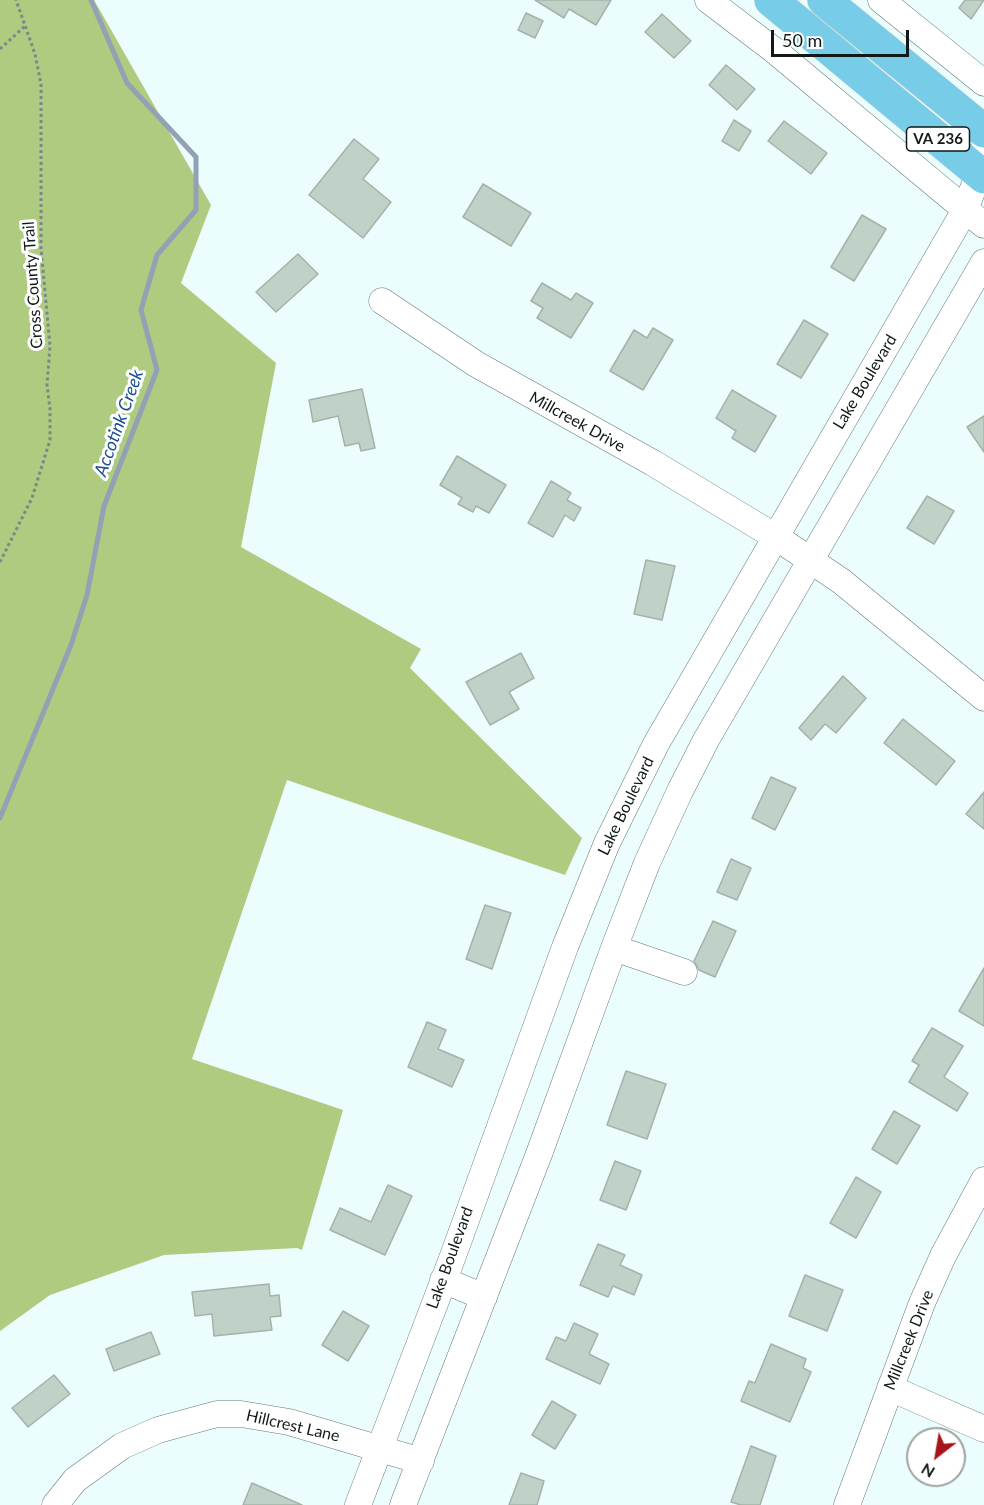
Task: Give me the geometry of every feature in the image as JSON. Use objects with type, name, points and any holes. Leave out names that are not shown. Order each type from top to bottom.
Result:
[{"type":"main road","name":"VA 236","points":[[771,0],[982,167]]},
{"type":"main road","name":"VA 236","points":[[824,0],[984,131]]},
{"type":"street","points":[[708,0],[775,51],[974,218]]},
{"type":"street","points":[[881,0],[984,83]]},
{"type":"street","name":"Lake Boulevard","points":[[358,1505],[444,1280],[565,946],[607,843],[656,744],[776,537],[974,218],[982,167]]},
{"type":"street","points":[[404,1505],[614,948],[647,863],[680,791],[706,740],[984,262]]},
{"type":"street","name":"Millcreek Drive","points":[[382,301],[476,364],[653,463],[776,537],[811,561]]},
{"type":"street","points":[[811,561],[890,620],[984,698]]},
{"type":"street","points":[[614,948],[684,972]]},
{"type":"street","name":"Millcreek Drive","points":[[847,1505],[890,1388],[943,1256],[984,1180]]},
{"type":"street","points":[[444,1280],[484,1297]]},
{"type":"street","points":[[890,1388],[984,1429]]},
{"type":"street","name":"Hillcrest Lane","points":[[55,1505],[75,1480],[94,1464],[158,1430],[196,1418],[218,1414],[249,1415],[310,1427],[421,1461]]},
{"type":"path","name":"Cross County Trail","points":[[0,562],[32,498],[50,440],[47,385],[50,346],[41,240],[41,84],[35,54],[16,0]]},
{"type":"path","points":[[0,49],[25,26]]},
{"type":"green space","points":[[0,0],[94,0],[211,205],[181,283],[276,363],[241,547],[421,649],[410,668],[582,838],[565,875],[287,780],[192,1059],[343,1110],[302,1250],[297,1248],[164,1255],[50,1295],[0,1331]]},
{"type":"building","points":[[535,0],[611,0],[596,25],[569,9],[564,18]]},
{"type":"building","points":[[965,0],[984,0],[971,19],[959,8]]},
{"type":"building","points":[[526,13],[543,21],[535,38],[518,30]]},
{"type":"building","points":[[662,14],[691,41],[674,58],[645,32]]},
{"type":"building","points":[[726,65],[755,89],[737,110],[709,85]]},
{"type":"building","points":[[734,120],[751,131],[739,151],[722,141]]},
{"type":"building","points":[[784,121],[827,153],[811,174],[768,141]]},
{"type":"building","points":[[354,139],[379,159],[363,179],[391,202],[363,238],[309,195]]},
{"type":"building","points":[[483,184],[531,213],[511,246],[463,217]]},
{"type":"building","points":[[862,215],[886,229],[854,281],[831,267]]},
{"type":"building","points":[[298,254],[318,274],[276,312],[256,292]]},
{"type":"building","points":[[542,283],[571,300],[576,293],[593,303],[571,338],[537,318],[543,308],[531,301]]},
{"type":"building","points":[[804,320],[828,334],[801,378],[777,364]]},
{"type":"building","points":[[653,328],[673,340],[643,390],[610,371],[634,330],[647,338]]},
{"type":"building","points":[[362,389],[375,448],[361,451],[359,443],[345,446],[338,416],[313,422],[309,400]]},
{"type":"building","points":[[732,390],[776,416],[755,452],[732,438],[736,431],[716,418]]},
{"type":"building","points":[[984,416],[984,452],[967,427]]},
{"type":"building","points":[[457,456],[506,485],[489,513],[476,506],[473,512],[458,504],[462,498],[440,485]]},
{"type":"building","points":[[551,481],[571,493],[567,500],[581,508],[574,521],[565,515],[553,537],[528,523]]},
{"type":"building","points":[[927,496],[954,511],[934,544],[907,528]]},
{"type":"building","points":[[646,560],[675,566],[662,620],[634,614]]},
{"type":"building","points":[[521,653],[534,678],[509,692],[519,709],[490,725],[466,682]]},
{"type":"building","points":[[843,676],[866,698],[836,733],[825,724],[811,740],[799,728]]},
{"type":"building","points":[[903,719],[955,761],[936,785],[884,743]]},
{"type":"building","points":[[771,777],[796,788],[775,830],[752,818]]},
{"type":"building","points":[[984,792],[984,829],[966,814]]},
{"type":"building","points":[[731,859],[751,868],[737,900],[717,892]]},
{"type":"building","points":[[485,905],[511,913],[492,969],[466,959]]},
{"type":"building","points":[[713,921],[736,931],[715,977],[699,970],[694,961]]},
{"type":"building","points":[[984,968],[984,1026],[959,1011]]},
{"type":"building","points":[[427,1022],[446,1030],[438,1049],[464,1060],[452,1087],[408,1067]]},
{"type":"building","points":[[932,1028],[963,1046],[944,1077],[968,1093],[957,1111],[909,1082],[919,1065],[912,1061]]},
{"type":"building","points":[[626,1071],[666,1084],[647,1139],[607,1125]]},
{"type":"building","points":[[894,1111],[920,1126],[897,1164],[872,1149]]},
{"type":"building","points":[[615,1161],[641,1171],[626,1210],[600,1200]]},
{"type":"building","points":[[856,1177],[881,1192],[856,1238],[830,1223]]},
{"type":"building","points":[[388,1185],[412,1196],[385,1255],[330,1230],[340,1208],[371,1222]]},
{"type":"building","points":[[598,1244],[625,1255],[620,1265],[642,1275],[634,1295],[613,1286],[608,1297],[580,1285]]},
{"type":"building","points":[[805,1275],[843,1290],[827,1331],[789,1316]]},
{"type":"building","points":[[269,1284],[270,1296],[279,1295],[281,1316],[270,1317],[272,1330],[214,1336],[212,1314],[195,1316],[192,1292]]},
{"type":"building","points":[[343,1311],[369,1326],[348,1361],[322,1345]]},
{"type":"building","points":[[574,1323],[598,1334],[589,1354],[609,1364],[600,1384],[546,1359],[556,1337],[566,1341]]},
{"type":"building","points":[[151,1332],[160,1354],[114,1371],[106,1349]]},
{"type":"building","points":[[771,1344],[806,1359],[803,1368],[811,1372],[790,1422],[741,1401],[749,1381],[755,1383]]},
{"type":"building","points":[[54,1375],[70,1394],[28,1427],[12,1408]]},
{"type":"building","points":[[552,1401],[576,1415],[555,1449],[532,1435]]},
{"type":"building","points":[[751,1446],[776,1456],[760,1505],[741,1505],[731,1502]]},
{"type":"building","points":[[521,1473],[544,1481],[537,1505],[509,1505]]},
{"type":"building","points":[[252,1483],[302,1505],[243,1505]]},
{"type":"waterway","name":"Accotink Creek","points":[[0,818],[71,645],[87,595],[104,506],[157,370],[141,310],[157,255],[196,210],[196,157],[127,83],[91,0]]}]
